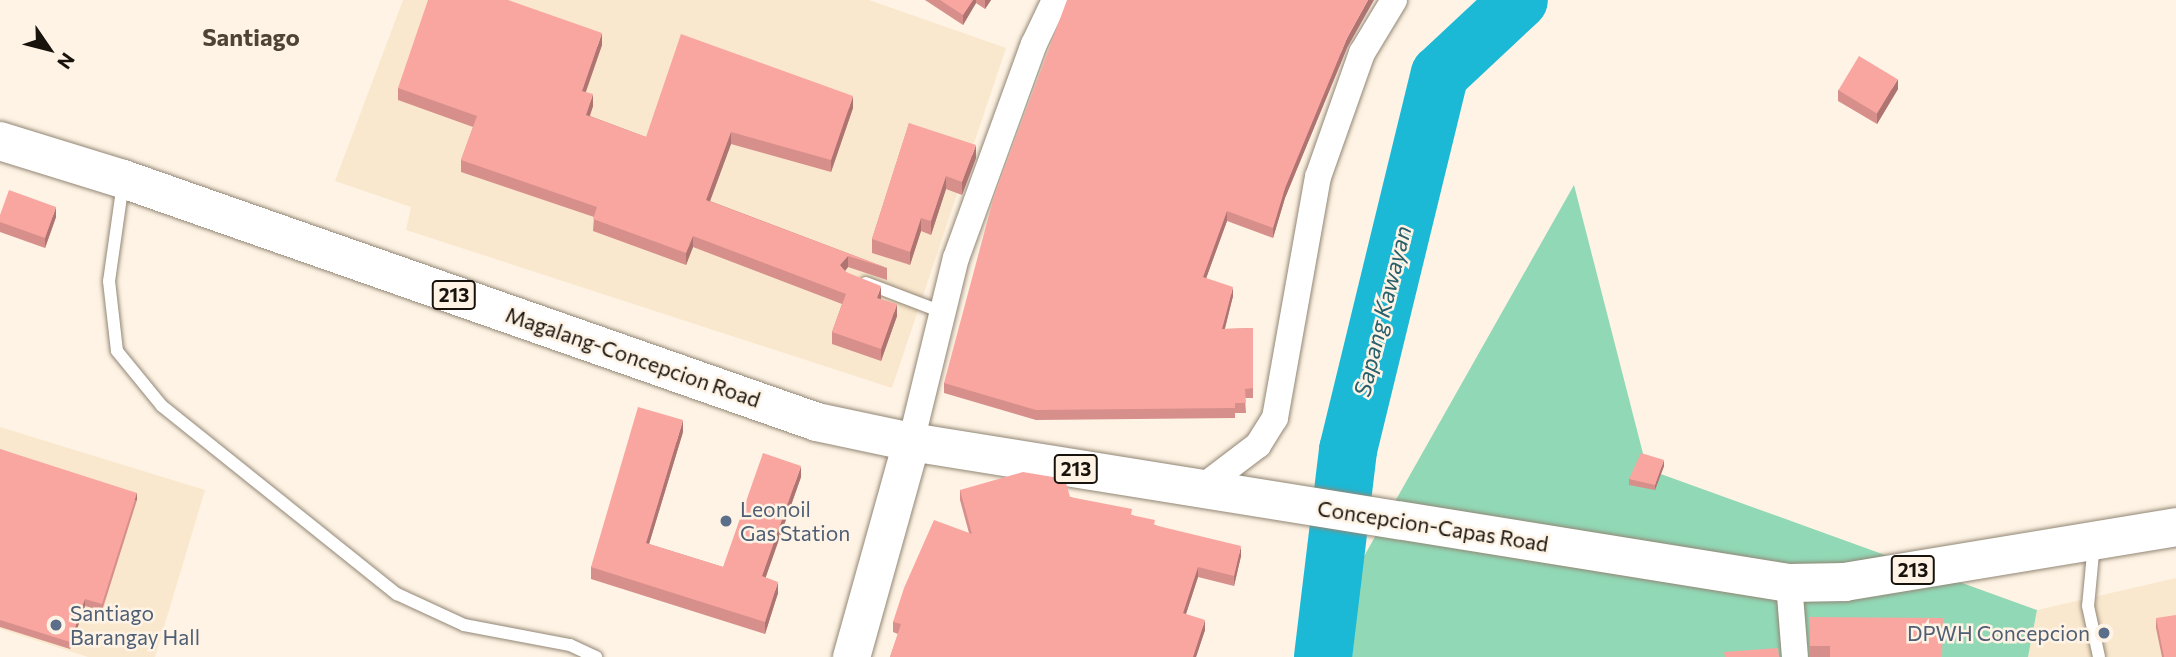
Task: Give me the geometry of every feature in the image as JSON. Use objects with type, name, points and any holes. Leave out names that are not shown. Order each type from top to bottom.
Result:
[{"type":"main road","name":"Magalang-Concepcion Road","points":[[0,141],[123,179],[817,422],[911,442]]},
{"type":"main road","name":"Concepcion-Capas Road","points":[[911,442],[1789,583],[1845,582],[2176,527]]},
{"type":"main road","points":[[851,657],[911,442]]},
{"type":"street","points":[[911,442],[961,245],[1034,44],[1055,0]]},
{"type":"street","points":[[1200,489],[1258,445],[1275,418],[1318,177],[1362,53],[1394,0]]},
{"type":"street","points":[[1789,583],[1795,657]]},
{"type":"lane","points":[[123,179],[108,281],[117,351],[162,406],[397,594],[464,625],[570,645],[596,657]]},
{"type":"lane","points":[[849,276],[942,312]]},
{"type":"lane","points":[[2095,540],[2088,606],[2099,657]]},
{"type":"shaded area","points":[[403,0],[869,0],[1006,48],[892,388],[406,230],[411,207],[335,181]]},
{"type":"shaded area","points":[[0,427],[205,490],[155,657],[88,657],[0,629]]},
{"type":"shaded area","name":"DPWH Concepcion","points":[[2176,578],[2176,657],[2028,657],[2037,610]]},
{"type":"green space","points":[[1574,185],[1647,469],[2037,610],[2028,657],[1307,657]]},
{"type":"building","points":[[428,0],[508,0],[602,33],[582,91],[593,94],[586,115],[646,137],[681,34],[853,96],[831,160],[731,132],[706,200],[887,268],[848,256],[840,265],[846,272],[881,286],[877,298],[897,304],[881,349],[832,332],[846,294],[693,236],[686,253],[593,219],[597,207],[461,160],[477,116],[398,88]]},
{"type":"building","points":[[940,0],[973,0],[963,15]]},
{"type":"building","points":[[1067,0],[1368,0],[1347,38],[1285,188],[1273,228],[1227,211],[1203,277],[1233,287],[1222,329],[1253,328],[1253,388],[1245,389],[1246,403],[1235,403],[1235,408],[1036,410],[944,383],[994,196]]},
{"type":"building","points":[[1859,56],[1898,79],[1877,113],[1838,90]]},
{"type":"building","points":[[909,123],[976,145],[962,182],[946,176],[931,221],[921,218],[910,252],[872,239]]},
{"type":"building","points":[[9,190],[56,207],[45,238],[0,222]]},
{"type":"building","points":[[638,407],[683,420],[646,543],[723,567],[763,453],[801,466],[762,576],[778,582],[765,622],[591,567]]},
{"type":"building","points":[[0,449],[137,493],[102,604],[85,599],[70,642],[0,620]]},
{"type":"building","points":[[1641,453],[1664,460],[1655,485],[1629,479]]},
{"type":"building","points":[[1023,472],[1065,479],[1070,497],[1132,509],[1131,515],[1155,520],[1154,525],[1241,546],[1234,576],[1198,567],[1183,613],[1205,620],[1193,657],[890,657],[901,624],[893,622],[904,588],[934,520],[972,534],[960,490]]},
{"type":"building","points":[[2176,615],[2176,657],[2164,657],[2156,618]]},
{"type":"building","points":[[1809,617],[1943,618],[1942,657],[1830,657],[1830,646],[1810,646]]},
{"type":"building","points":[[1778,648],[1779,657],[1725,657],[1724,652]]},
{"type":"waterway","name":"Sapang Kawayan","points":[[1323,657],[1348,450],[1440,74],[1519,0]]},
{"type":"place","name":"Leonoil Gas Station","points":[[726,521]]},
{"type":"place","name":"Santiago Barangay Hall","points":[[56,625]]},
{"type":"place","name":"DPWH Concepcion","points":[[2104,633]]},
{"type":"district","name":"Santiago","points":[[251,37]]}]
